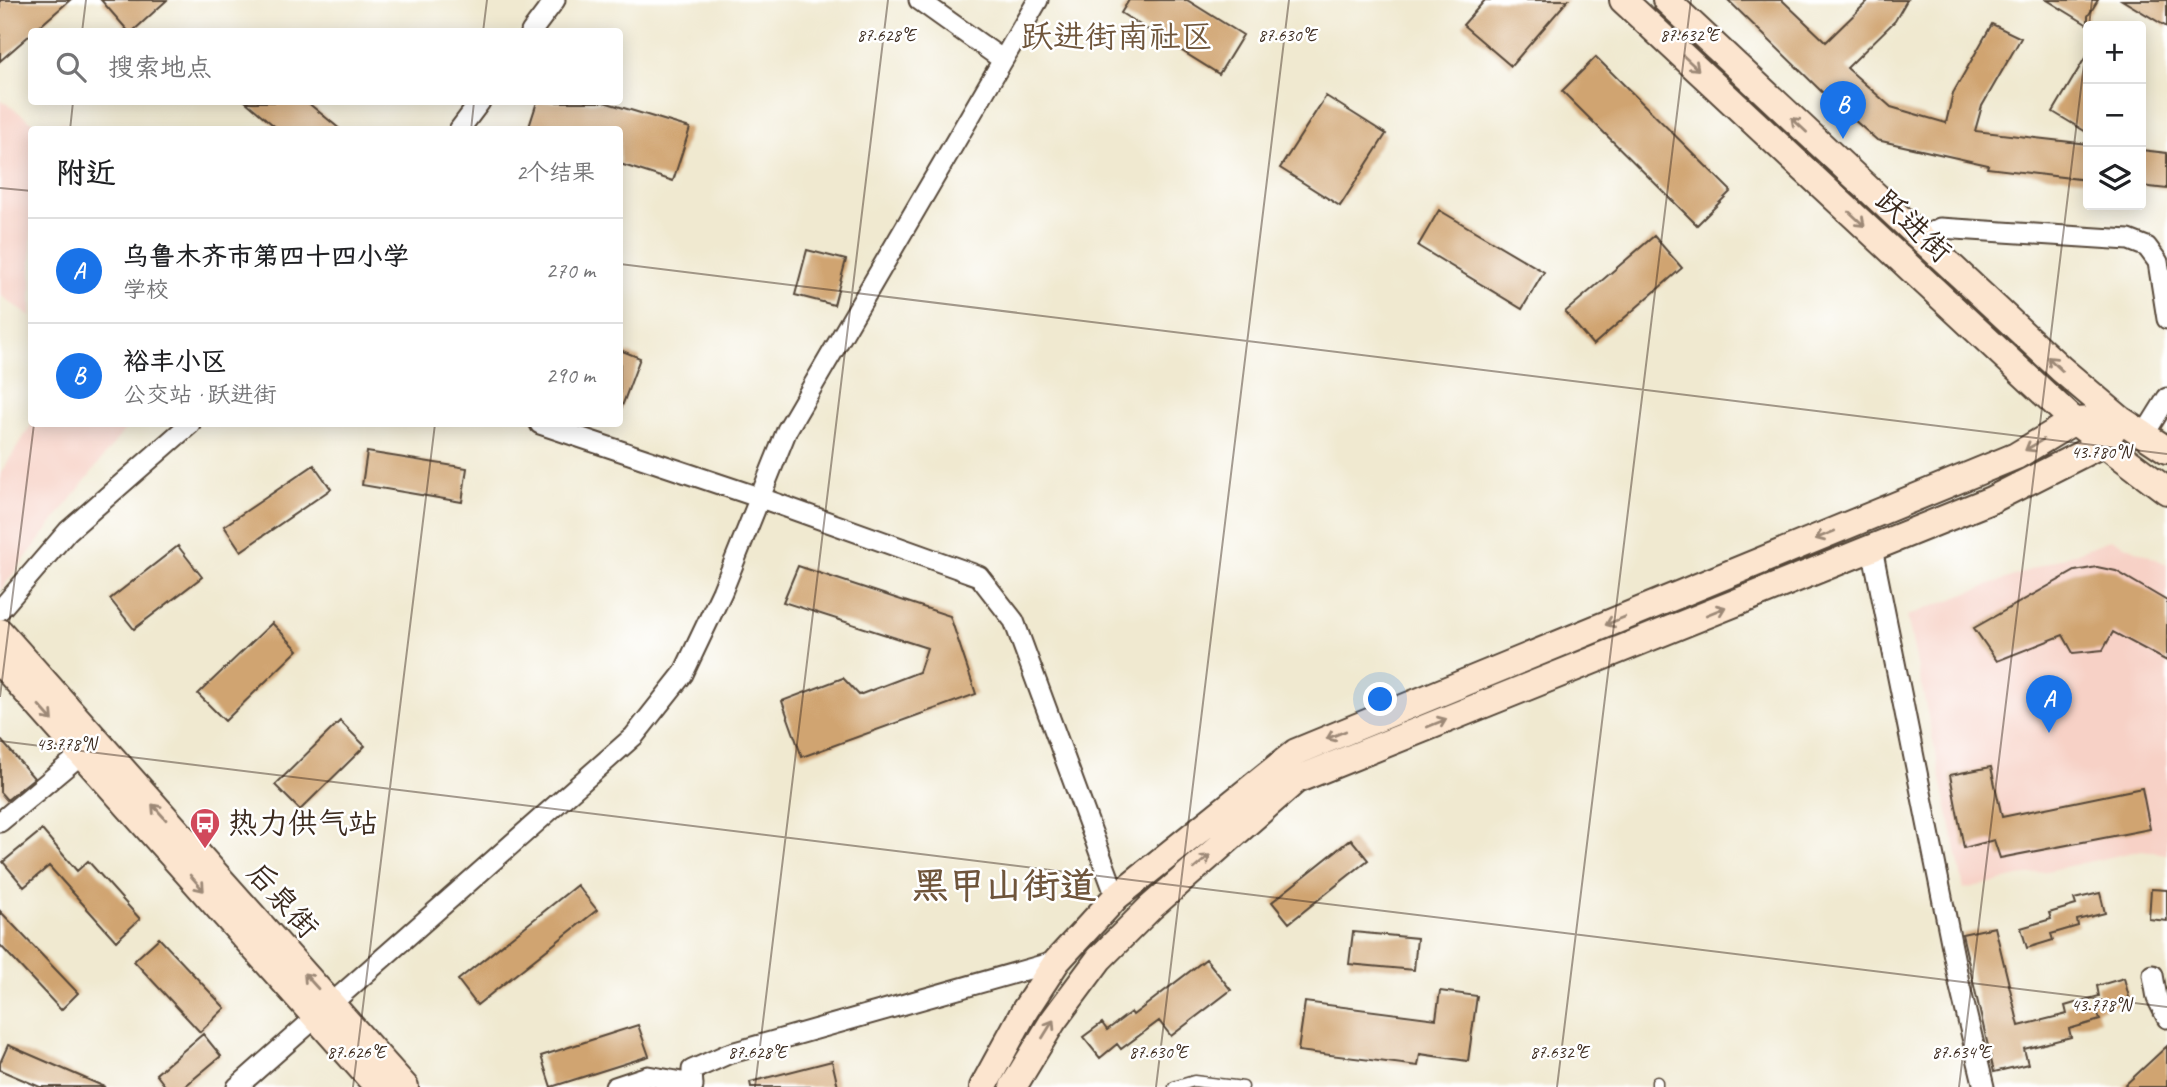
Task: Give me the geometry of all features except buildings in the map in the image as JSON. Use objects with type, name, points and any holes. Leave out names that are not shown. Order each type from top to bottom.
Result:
[{"type":"street","points":[[534,28],[555,0]]},
{"type":"street","points":[[919,0],[1003,60]]},
{"type":"street","points":[[237,1087],[634,736],[683,674],[722,592],[787,430],[1038,0]]},
{"type":"street","name":"跃进街","points":[[1623,0],[2074,421],[2167,491]]},
{"type":"street","name":"跃进街","points":[[1666,0],[2061,369],[2120,419],[2167,450]]},
{"type":"street","points":[[462,126],[478,105]]},
{"type":"street","points":[[1921,238],[1940,228],[2129,240],[2147,247],[2158,262],[2167,319]]},
{"type":"street","points":[[2144,435],[2167,398]]},
{"type":"street","points":[[983,1087],[1025,1010],[1057,961],[1116,897],[1296,751],[2016,456],[2074,421],[2120,419]]},
{"type":"street","points":[[1013,1087],[1053,1021],[1099,960],[1151,907],[1296,780],[1991,500],[2104,443],[2120,419]]},
{"type":"street","points":[[0,610],[68,531],[187,427]]},
{"type":"street","points":[[549,427],[761,498],[979,576],[1014,621],[1116,897]]},
{"type":"street","points":[[1872,548],[1960,986],[1984,1087]]},
{"type":"street","name":"后泉街","points":[[0,632],[89,748]]},
{"type":"street","name":"后泉街","points":[[0,662],[89,748],[325,1011],[405,1087]]},
{"type":"street","points":[[0,822],[89,748]]},
{"type":"street","points":[[615,1087],[648,1076],[693,1085],[692,1070],[728,1054],[1057,961]]},
{"type":"street","points":[[2153,975],[2157,998],[2167,1018]]},
{"type":"street","name":"后泉街","points":[[325,1011],[378,1087]]},
{"type":"lane","points":[[1174,1087],[1195,1081],[1243,1087]]},
{"type":"shaded area","points":[[0,99],[38,126],[28,126],[28,315],[0,295]]},
{"type":"shaded area","points":[[64,122],[69,126],[44,126]]},
{"type":"shaded area","points":[[30,427],[127,427],[0,591],[0,474]]},
{"type":"shaded area","points":[[2112,539],[2167,564],[2167,854],[2142,850],[1964,889],[1907,616]]},
{"type":"place","name":"裕丰小区","points":[[1843,139]]},
{"type":"place","name":"乌鲁木齐市第四十四小学","points":[[2049,733]]},
{"type":"place","name":"热力供气站","points":[[205,850]]},
{"type":"district","name":"跃进街南社区","points":[[1117,36]]},
{"type":"district","name":"黑甲山街道","points":[[1004,885]]}]
